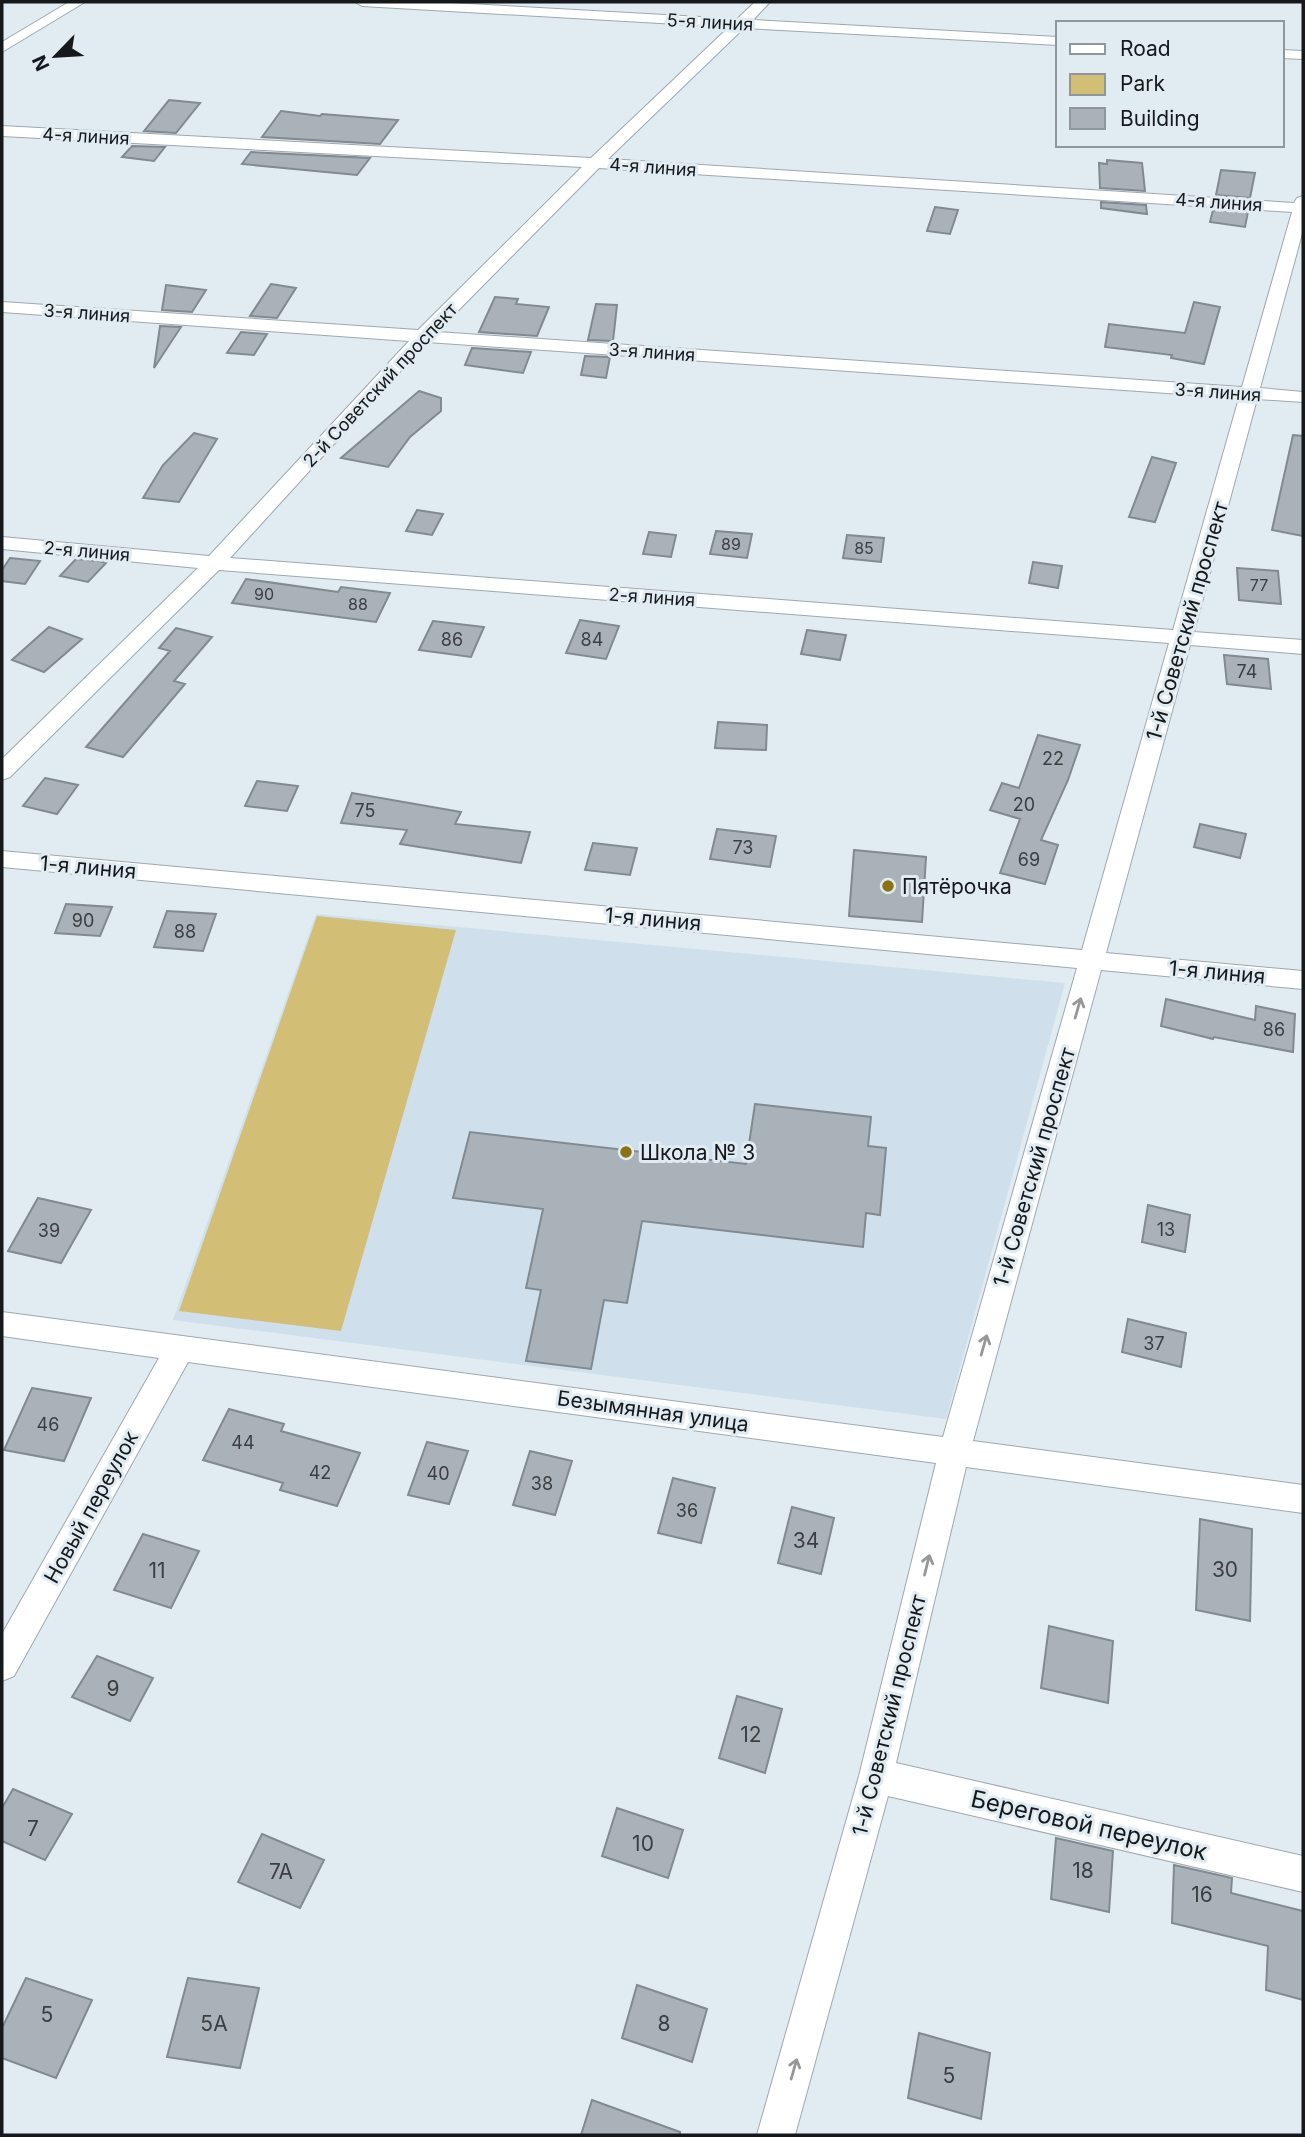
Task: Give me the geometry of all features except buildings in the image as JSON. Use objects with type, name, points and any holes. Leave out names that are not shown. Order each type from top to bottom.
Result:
[{"type":"street","points":[[2,48],[78,2]]},
{"type":"street","name":"5-я линия","points":[[362,2],[1056,41]]},
{"type":"street","name":"2-й Советский проспект","points":[[2,772],[214,563],[424,337],[595,163],[763,2]]},
{"type":"street","points":[[1284,54],[1303,55]]},
{"type":"street","name":"4-я линия","points":[[2,131],[1303,205]]},
{"type":"street","name":"1-й Советский проспект","points":[[776,2135],[876,1776],[955,1450],[1303,205]]},
{"type":"street","name":"3-я линия","points":[[2,307],[1303,397]]},
{"type":"street","name":"2-я линия","points":[[2,543],[214,563],[1303,647]]},
{"type":"street","name":"1-я линия","points":[[2,859],[1303,980]]},
{"type":"street","name":"Безымянная улица","points":[[2,1324],[955,1450],[1303,1499]]},
{"type":"street","name":"Новый переулок","points":[[2,1665],[180,1348]]},
{"type":"street","name":"Береговой переулок","points":[[876,1776],[1303,1874]]},
{"type":"shaded area","name":"Школа № 3","points":[[316,914],[1065,983],[946,1419],[173,1320]]},
{"type":"green space","points":[[317,916],[456,930],[341,1331],[179,1311]]},
{"type":"place","name":"Пятёрочка","points":[[888,886]]},
{"type":"place","name":"Школа № 3","points":[[626,1152]]}]
